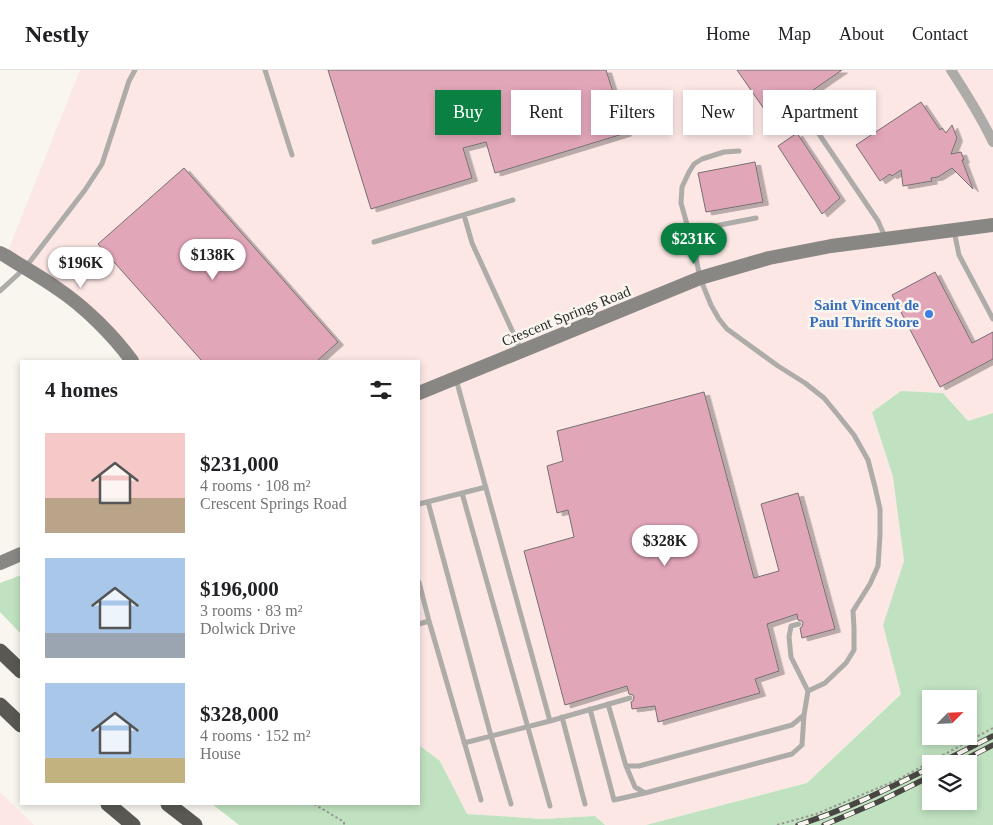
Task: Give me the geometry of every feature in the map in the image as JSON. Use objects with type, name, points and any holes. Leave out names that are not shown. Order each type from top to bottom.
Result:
[{"type":"highway","points":[[0,651],[20,670]]},
{"type":"highway","points":[[0,705],[20,723]]},
{"type":"highway","points":[[109,805],[133,825]]},
{"type":"highway","points":[[169,805],[195,825]]},
{"type":"main road","name":"Crescent Springs Road","points":[[420,393],[700,278],[785,254],[831,246],[993,225]]},
{"type":"main road","points":[[0,253],[59,290],[82,308],[131,360]]},
{"type":"main road","points":[[0,563],[20,554]]},
{"type":"street","points":[[951,70],[990,130],[993,142]]},
{"type":"lane","points":[[0,291],[25,268],[102,164],[129,81],[135,70]]},
{"type":"lane","points":[[265,70],[292,155]]},
{"type":"lane","points":[[820,135],[874,215],[886,239]]},
{"type":"lane","points":[[739,151],[724,152],[702,159],[694,164],[682,187],[682,203],[700,278],[711,305],[727,330],[824,398],[854,435],[868,460],[880,509],[878,566],[870,584],[853,611],[854,650],[846,664],[825,682],[808,691]]},
{"type":"lane","points":[[374,242],[513,200]]},
{"type":"lane","points":[[464,214],[472,243],[522,352]]},
{"type":"lane","points":[[689,231],[756,218]]},
{"type":"lane","points":[[954,230],[959,255],[993,319]]},
{"type":"lane","points":[[456,379],[550,721]]},
{"type":"lane","points":[[420,504],[486,487]]},
{"type":"lane","points":[[462,493],[550,806]]},
{"type":"lane","points":[[428,502],[511,804]]},
{"type":"lane","points":[[420,586],[481,800]]},
{"type":"lane","points":[[420,624],[430,621]]},
{"type":"lane","points":[[590,709],[614,800],[792,754],[802,745],[808,691],[791,657],[791,626],[799,624]]},
{"type":"lane","points":[[464,743],[630,698]]},
{"type":"lane","points":[[608,704],[626,766],[635,787],[645,793]]},
{"type":"lane","points":[[626,766],[639,766],[792,726],[804,715]]},
{"type":"lane","points":[[562,717],[584,804]]},
{"type":"path","points":[[777,825],[816,814],[897,780],[993,728]]},
{"type":"path","points":[[316,805],[344,822],[344,825]]},
{"type":"shaded area","points":[[80,70],[993,70],[993,413],[968,421],[943,393],[901,391],[872,412],[893,477],[904,561],[883,625],[901,693],[807,783],[646,825],[605,825],[595,816],[543,819],[467,814],[440,761],[420,746],[420,360],[131,360],[101,327],[6,256]]},
{"type":"shaded area","points":[[0,792],[34,825],[0,825]]},
{"type":"green space","points":[[901,391],[943,393],[968,421],[993,413],[993,825],[646,825],[807,783],[901,694],[883,625],[904,561],[893,477],[872,412]]},
{"type":"green space","points":[[20,575],[20,633],[0,612],[0,583]]},
{"type":"green space","points":[[420,746],[440,761],[467,814],[543,819],[595,816],[605,825],[239,825],[213,805],[420,805]]},
{"type":"building","points":[[328,70],[606,70],[612,90],[591,90],[591,135],[619,135],[495,173],[486,142],[463,148],[472,178],[371,209]]},
{"type":"building","points":[[737,70],[842,70],[813,90],[763,90],[763,107],[753,93],[753,90],[751,90]]},
{"type":"building","points":[[921,102],[940,130],[942,128],[946,133],[952,125],[957,138],[951,154],[961,152],[964,160],[962,160],[973,189],[952,168],[938,177],[931,178],[932,181],[903,186],[901,170],[892,176],[890,174],[880,181],[856,145],[871,135],[876,135],[876,132]]},
{"type":"building","points":[[794,135],[798,135],[840,198],[822,214],[778,146]]},
{"type":"building","points":[[755,162],[763,202],[706,212],[698,173]]},
{"type":"building","points":[[184,168],[338,342],[318,360],[201,360],[98,244]]},
{"type":"building","name":"Saint Vincent de Paul Thrift Store","points":[[935,272],[972,343],[993,332],[993,359],[940,387],[892,295]]},
{"type":"building","points":[[704,392],[754,578],[779,571],[761,504],[798,493],[835,629],[802,638],[800,628],[803,623],[798,620],[797,614],[767,624],[779,671],[755,679],[760,693],[658,722],[655,706],[632,709],[631,702],[634,697],[629,694],[627,686],[565,705],[524,551],[574,537],[568,510],[557,513],[547,466],[563,461],[557,431]]},
{"type":"railway","points":[[956,755],[993,736]]},
{"type":"railway","points":[[974,755],[993,745]]},
{"type":"railway","points":[[798,825],[866,799],[922,772]]},
{"type":"railway","points":[[824,825],[922,780]]},
{"type":"place","name":"Saint Vincent de Paul Thrift Store","points":[[929,314]]}]
